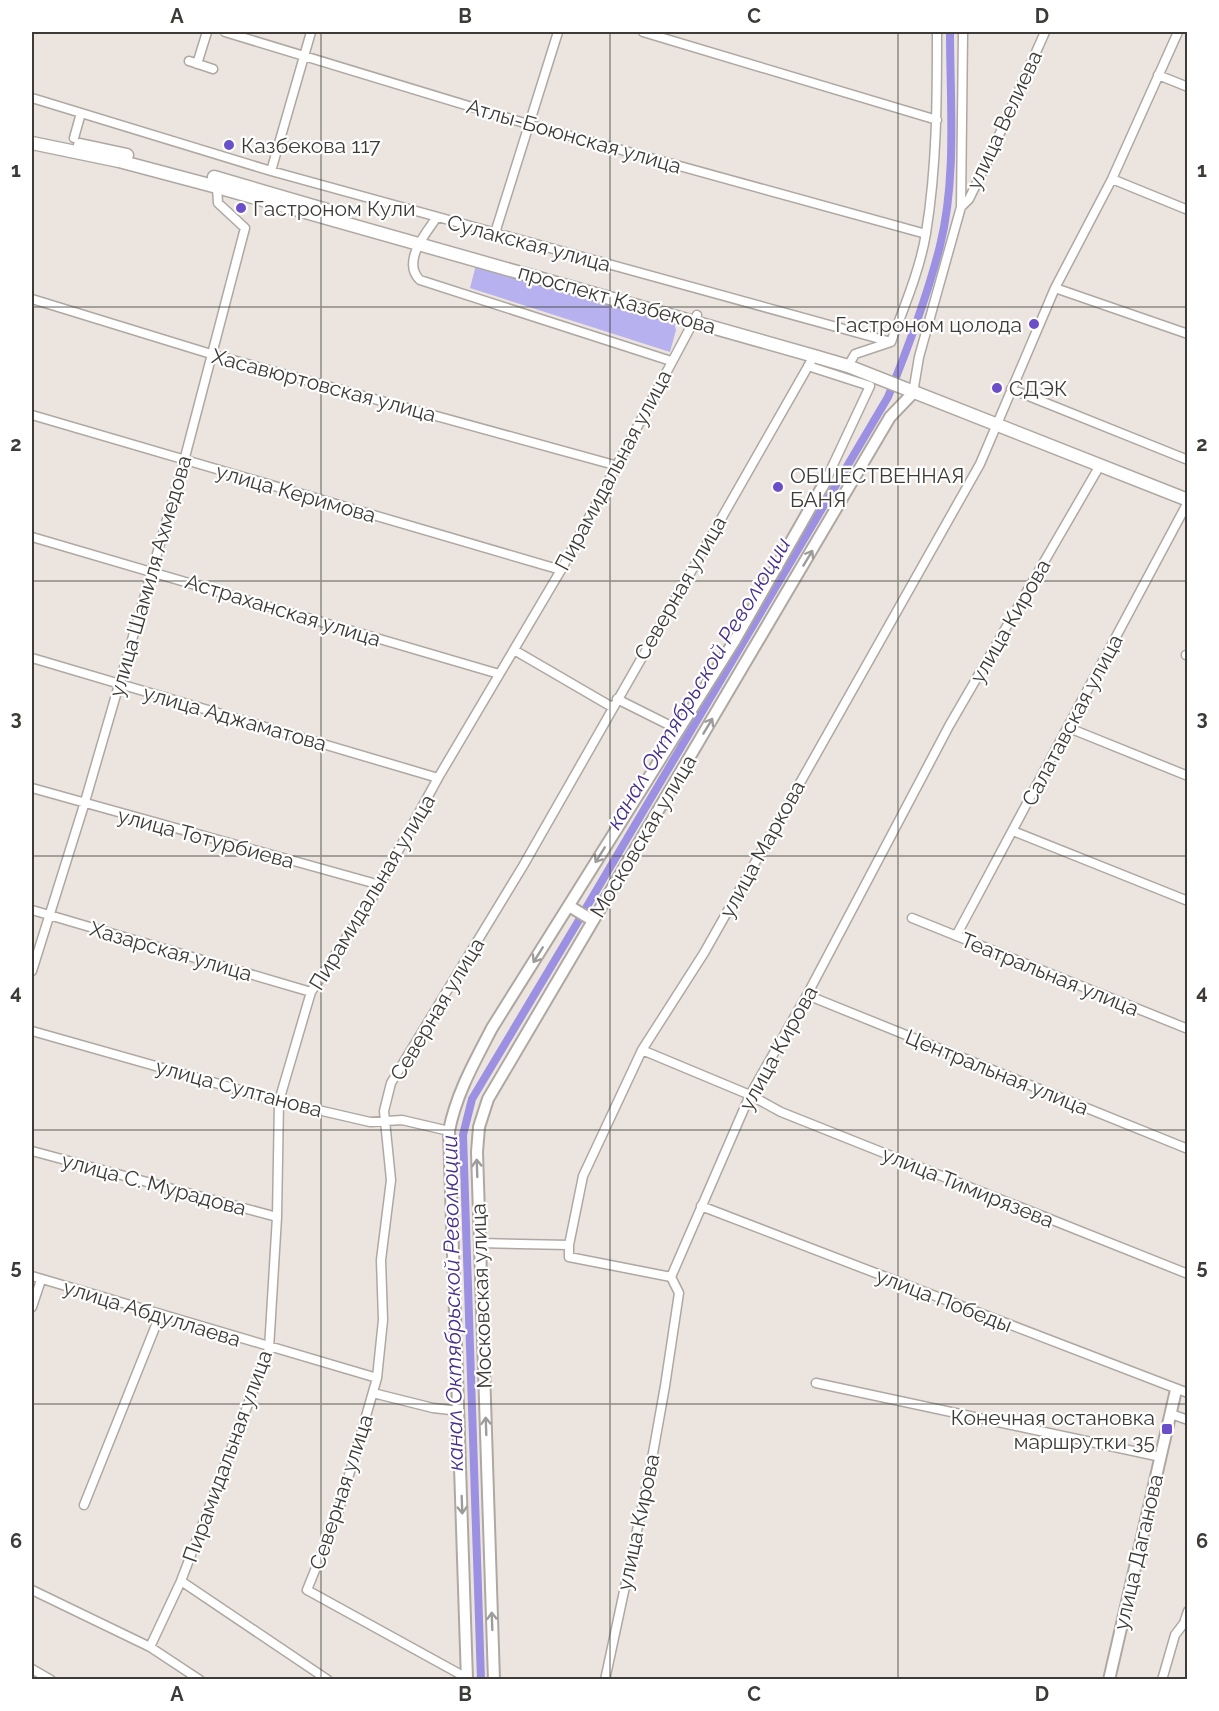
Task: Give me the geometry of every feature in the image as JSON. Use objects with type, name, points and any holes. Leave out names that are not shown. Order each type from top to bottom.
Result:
[{"type":"highway","name":"проспект Казбекова","points":[[32,136],[120,153],[850,364],[997,422],[1188,492]]},
{"type":"highway","name":"проспект Казбекова","points":[[32,143],[119,161],[421,240]]},
{"type":"highway","name":"проспект Казбекова","points":[[695,318],[811,361],[850,364]]},
{"type":"highway","name":"проспект Казбекова","points":[[997,422],[1188,501]]},
{"type":"main road","name":"Московская улица","points":[[494,1680],[477,1152],[483,1113],[488,1099],[592,920],[890,417],[914,390]]},
{"type":"main road","name":"Московская улица","points":[[467,1679],[448,1131],[468,1076],[492,1028],[677,729],[735,640],[825,482]]},
{"type":"main road","points":[[569,906],[592,920]]},
{"type":"main road","name":"улица Даганова","points":[[1110,1680],[1160,1457],[1181,1391]]},
{"type":"street","points":[[207,32],[193,62],[213,69]]},
{"type":"street","name":"Атлы-Боюнская улица","points":[[225,32],[531,125],[926,234]]},
{"type":"street","points":[[271,171],[311,32]]},
{"type":"street","points":[[495,233],[531,125],[558,32]]},
{"type":"street","points":[[643,32],[937,120]]},
{"type":"street","points":[[850,364],[855,354],[891,342],[926,234],[937,120],[937,32]]},
{"type":"street","points":[[914,390],[919,357],[961,207],[963,32]]},
{"type":"street","name":"улица Велиева","points":[[961,207],[969,199],[988,160],[1045,32]]},
{"type":"street","name":"улица Маркова","points":[[569,1245],[583,1176],[642,1050],[704,953],[980,464],[1055,288],[1112,179],[1177,32]]},
{"type":"street","points":[[1158,75],[1188,87]]},
{"type":"street","name":"Сулакская улица","points":[[32,98],[271,171],[891,342]]},
{"type":"street","points":[[74,138],[81,113]]},
{"type":"street","points":[[1112,179],[1188,210]]},
{"type":"street","name":"улица Шамиля Ахмедова","points":[[32,971],[84,805],[150,571],[184,461],[245,228],[218,203],[217,187]]},
{"type":"street","points":[[437,217],[421,240],[413,265],[415,274],[420,280],[671,361]]},
{"type":"street","points":[[1055,288],[1188,334]]},
{"type":"street","name":"Хасавюртовская улица","points":[[32,298],[211,354],[618,466]]},
{"type":"street","name":"Пирамидальная улица","points":[[150,1647],[180,1581],[269,1349],[277,1217],[279,1101],[311,992],[380,885],[438,778],[561,570],[695,318]]},
{"type":"street","name":"Московская улица","points":[[811,361],[870,386],[825,482]]},
{"type":"street","name":"Северная улица","points":[[467,1679],[307,1590],[338,1513],[377,1378],[383,1320],[381,1260],[391,1180],[384,1111],[391,1083],[511,886],[811,361]]},
{"type":"street","points":[[1011,389],[1188,460]]},
{"type":"street","name":"улица Керимова","points":[[32,415],[561,570]]},
{"type":"street","name":"улица Кирова","points":[[604,1680],[650,1470],[665,1386],[680,1293],[671,1277],[750,1095],[807,995],[949,726],[1099,466]]},
{"type":"street","name":"Салатавская улица","points":[[956,936],[1069,728],[1188,501]]},
{"type":"street","name":"Астраханская улица","points":[[32,537],[499,675]]},
{"type":"street","points":[[514,650],[614,703],[677,729]]},
{"type":"street","name":"улица Аджаматова","points":[[32,658],[438,778]]},
{"type":"street","points":[[1069,728],[1188,776]]},
{"type":"street","name":"улица Тотурбиева","points":[[32,788],[84,805],[380,885]]},
{"type":"street","points":[[1013,831],[1188,901]]},
{"type":"street","name":"Хазарская улица","points":[[32,910],[311,992]]},
{"type":"street","name":"Театральная улица","points":[[912,918],[1188,1029]]},
{"type":"street","name":"Центральная улица","points":[[807,995],[1188,1149]]},
{"type":"street","name":"улица Султанова","points":[[32,1031],[279,1101],[370,1122],[385,1119],[402,1120],[448,1131]]},
{"type":"street","name":"улица Тимирязева","points":[[642,1050],[750,1095],[792,1117],[1188,1274]]},
{"type":"street","name":"улица С. Мурадова","points":[[32,1151],[277,1217]]},
{"type":"street","name":"улица Победы","points":[[701,1206],[1181,1391]]},
{"type":"street","points":[[480,1244],[569,1245],[569,1257],[671,1277]]},
{"type":"street","name":"улица Абдуллаева","points":[[32,1276],[269,1349],[377,1378]]},
{"type":"street","points":[[32,1307],[41,1280]]},
{"type":"street","points":[[84,1505],[160,1316]]},
{"type":"street","points":[[816,1383],[1160,1457]]},
{"type":"street","points":[[373,1393],[433,1408],[459,1411]]},
{"type":"street","points":[[1172,1414],[1188,1420]]},
{"type":"street","points":[[180,1581],[328,1680]]},
{"type":"street","points":[[32,1590],[150,1647],[200,1680]]},
{"type":"street","points":[[1162,1680],[1175,1635],[1184,1623],[1188,1611]]},
{"type":"street","points":[[32,1669],[51,1680]]},
{"type":"shaded area","points":[[476,265],[674,323],[676,330],[670,352],[470,288]]},
{"type":"waterway","name":"канал Октябрьской Революции","points":[[586,908],[888,397],[923,303],[935,265],[945,220],[951,166],[950,32]]},
{"type":"waterway","name":"канал Октябрьской Революции","points":[[481,1680],[463,1135],[472,1099],[579,920]]},
{"type":"place","name":"Казбекова 117","points":[[229,145]]},
{"type":"place","name":"Гастроном Кули","points":[[241,208]]},
{"type":"place","name":"Гастроном цолода","points":[[1034,324]]},
{"type":"place","name":"СДЭК","points":[[997,388]]},
{"type":"place","name":"ОБШЕСТВЕННАЯ БАНЯ","points":[[778,487]]},
{"type":"place","name":"Конечная остановка маршрутки 35","points":[[1167,1429]]}]
